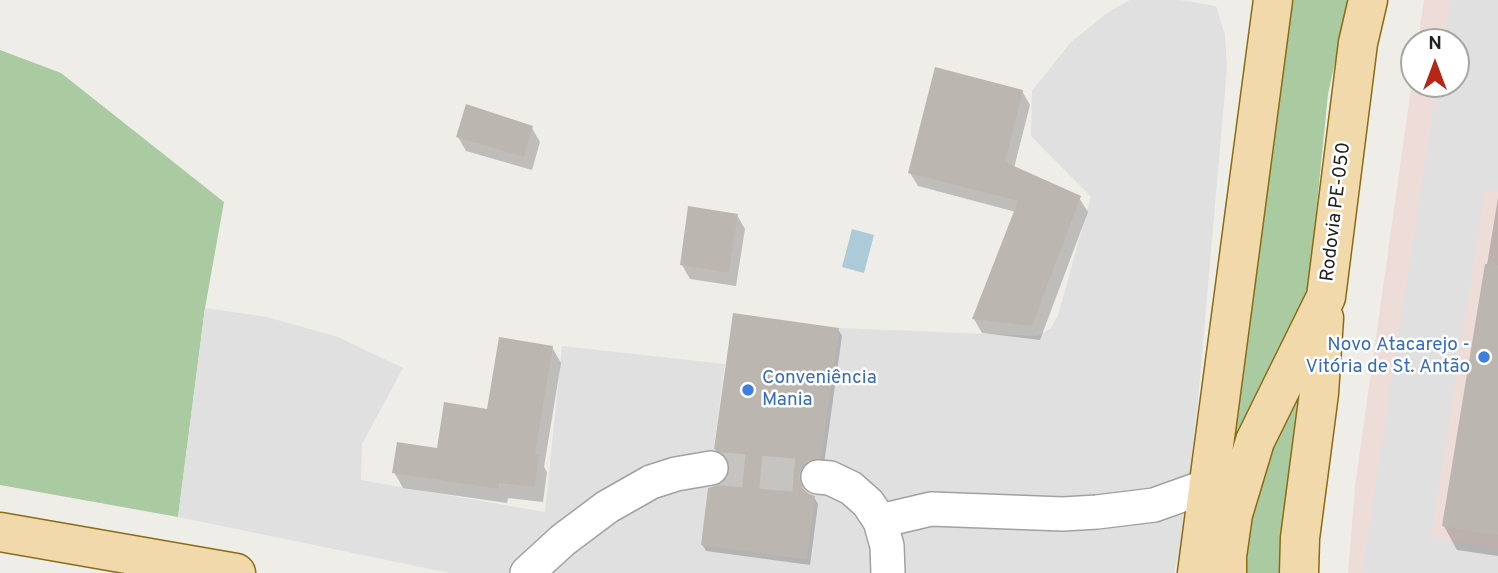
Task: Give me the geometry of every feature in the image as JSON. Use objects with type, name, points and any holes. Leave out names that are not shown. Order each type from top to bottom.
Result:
[{"type":"main road","name":"Rodovia PE-050","points":[[1273,0],[1210,485],[1208,566],[1227,556],[1233,514],[1255,441],[1326,297],[1357,43],[1368,0]]},
{"type":"main road","points":[[1299,573],[1300,538],[1319,393],[1326,297]]},
{"type":"main road","points":[[0,532],[236,573]]},
{"type":"lane","points":[[527,573],[563,540],[618,500],[651,482],[676,474],[711,468]]},
{"type":"lane","points":[[818,477],[830,478],[851,488],[868,503],[880,521],[887,546],[888,573]]},
{"type":"lane","points":[[880,521],[930,509],[1097,512],[1154,505],[1210,485]]},
{"type":"shaded area","points":[[1130,0],[1180,0],[1216,6],[1225,35],[1227,68],[1198,401],[1182,538],[1174,573],[450,573],[178,517],[205,308],[267,317],[338,337],[403,368],[362,444],[361,480],[545,512],[562,346],[725,364],[701,544],[806,559],[839,328],[1038,336],[1051,328],[1058,315],[1091,197],[1031,136],[1032,91],[1070,43],[1107,13]]},
{"type":"shaded area","points":[[1424,0],[1498,0],[1498,573],[1348,573],[1355,486],[1410,98],[1470,98],[1470,28],[1420,28]]},
{"type":"shaded area","points":[[1450,0],[1498,0],[1498,191],[1485,190],[1431,538],[1498,548],[1498,573],[1362,573],[1435,98],[1470,98],[1470,28],[1446,28]]},
{"type":"green space","points":[[1292,0],[1349,0],[1328,94],[1280,573],[1210,573]]},
{"type":"green space","points":[[0,50],[61,73],[224,202],[205,308],[178,517],[0,485]]},
{"type":"water","points":[[852,229],[874,235],[864,273],[842,267]]},
{"type":"building","points":[[935,67],[1023,90],[1005,162],[1081,196],[1032,326],[972,319],[1018,201],[908,173]]},
{"type":"building","points":[[466,104],[533,126],[524,157],[456,137]]},
{"type":"building","points":[[688,206],[738,214],[729,273],[680,265]]},
{"type":"building","name":"Novo Atacarejo - Vitória de St. Antão","points":[[1485,264],[1498,265],[1498,535],[1442,526]]},
{"type":"building","points":[[733,313],[839,328],[821,458],[809,460],[799,475],[801,486],[815,496],[807,559],[701,545],[708,488],[723,483],[729,474],[730,464],[726,456],[714,449]]},
{"type":"building","points":[[499,337],[553,346],[535,455],[539,455],[535,487],[499,483],[499,489],[392,473],[397,442],[437,448],[444,402],[487,409]]},
{"type":"tunnel","points":[[711,468],[818,477]]},
{"type":"place","name":"Novo Atacarejo - Vitória de St. Antão","points":[[1484,357]]},
{"type":"place","name":"Conveniência Mania","points":[[748,390]]}]
